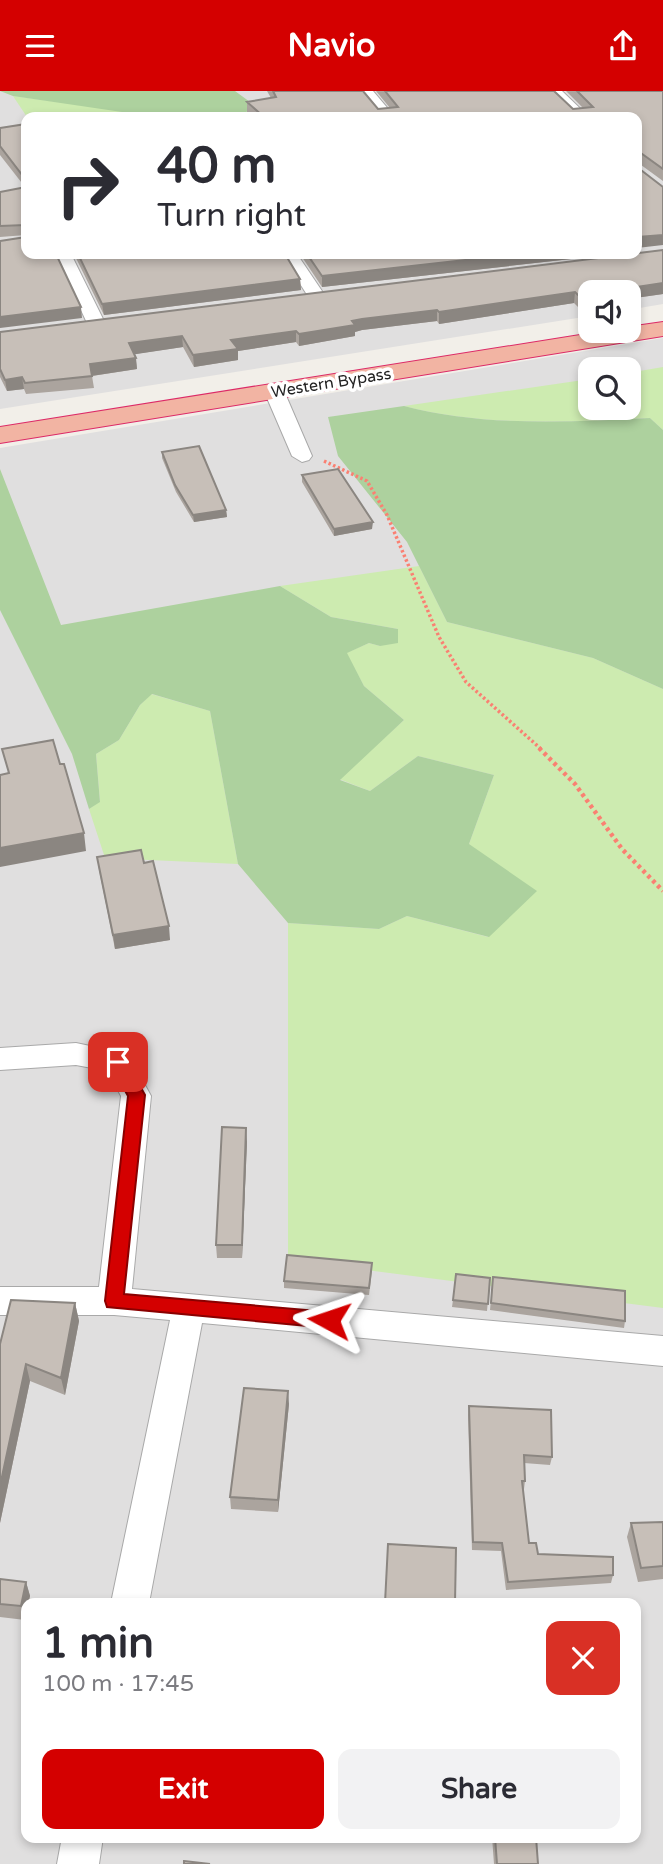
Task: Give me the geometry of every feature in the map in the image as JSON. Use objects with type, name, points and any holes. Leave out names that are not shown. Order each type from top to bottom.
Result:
[{"type":"highway","points":[[641,314],[663,310]]},
{"type":"highway","name":"Western Bypass","points":[[0,413],[578,324]]},
{"type":"highway","name":"Western Bypass","points":[[0,435],[663,329]]},
{"type":"street","points":[[365,91],[383,112]]},
{"type":"street","points":[[554,91],[577,112]]},
{"type":"street","points":[[65,259],[96,323]]},
{"type":"street","points":[[292,259],[317,297]]},
{"type":"street","points":[[274,391],[302,456]]},
{"type":"street","points":[[0,1059],[76,1054],[118,1062],[136,1095],[114,1301]]},
{"type":"street","points":[[0,1301],[114,1301],[663,1351]]},
{"type":"street","points":[[131,1598],[189,1307]]},
{"type":"street","points":[[78,1864],[82,1843]]},
{"type":"path","points":[[302,456],[329,462],[367,481],[387,515],[439,638],[466,682],[520,728],[575,784],[622,849],[663,891]]},
{"type":"shaded area","points":[[0,91],[663,91],[663,304],[641,308],[641,280],[578,280],[578,318],[0,409]]},
{"type":"shaded area","points":[[663,338],[663,1864],[0,1864],[0,448]]},
{"type":"green space","points":[[0,91],[235,91],[250,102],[247,112],[122,112],[13,96]]},
{"type":"green space","points":[[13,96],[133,112],[24,112]]},
{"type":"green space","points":[[663,367],[663,430],[650,418],[641,418],[641,371]]},
{"type":"green space","points":[[578,381],[578,420],[589,420],[527,421],[496,420],[434,413],[404,406]]},
{"type":"green space","points":[[404,406],[434,413],[496,420],[650,418],[663,430],[663,689],[593,658],[447,622],[407,542],[338,456],[328,417]]},
{"type":"green space","points":[[0,469],[61,625],[280,586],[331,617],[398,629],[398,643],[380,646],[369,643],[347,653],[364,686],[404,720],[340,780],[370,791],[418,756],[494,775],[469,844],[537,891],[489,937],[407,916],[379,929],[288,923],[238,864],[210,711],[152,694],[140,705],[119,740],[96,754],[100,802],[89,809],[72,754],[0,610]]},
{"type":"green space","points":[[419,566],[447,622],[593,658],[663,689],[663,1308],[288,1260],[288,923],[379,929],[407,916],[488,937],[469,844],[494,775],[418,756],[370,791],[339,779],[404,720],[364,686],[346,653],[369,643],[380,646],[398,629],[331,617],[280,586]]},
{"type":"green space","points":[[151,694],[210,711],[238,864],[105,858],[89,809],[100,801],[96,754],[119,740],[140,705]]},
{"type":"building","points":[[273,91],[363,91],[378,109],[398,107],[385,91],[554,91],[573,109],[593,107],[577,91],[663,91],[663,169],[642,154],[642,112],[258,112],[247,102],[276,97]]},
{"type":"building","points":[[21,125],[21,173],[0,146],[0,128]]},
{"type":"building","points":[[642,171],[663,187],[663,235],[642,237]]},
{"type":"building","points":[[21,188],[21,225],[0,226],[0,192]]},
{"type":"building","points":[[21,238],[21,259],[58,259],[81,307],[0,317],[0,241]]},
{"type":"building","points":[[663,250],[663,283],[641,286],[641,280],[578,280],[578,295],[575,292],[439,312],[437,310],[362,319],[352,321],[355,325],[299,334],[296,331],[231,340],[238,349],[193,355],[182,336],[129,343],[136,358],[90,364],[92,376],[25,383],[22,377],[5,380],[0,369],[0,332],[590,259],[642,259],[642,253]]},
{"type":"building","points":[[80,259],[288,259],[300,279],[102,304]]},
{"type":"building","points":[[310,259],[475,259],[322,276]]},
{"type":"building","points":[[199,446],[226,510],[193,515],[175,485],[162,452]]},
{"type":"building","points":[[338,469],[373,522],[334,529],[302,475]]},
{"type":"building","points":[[53,740],[60,764],[64,764],[84,833],[0,848],[0,775],[9,773],[2,749]]},
{"type":"building","points":[[141,850],[144,863],[153,861],[169,926],[113,935],[97,857]]},
{"type":"building","points":[[222,1127],[246,1128],[242,1245],[216,1245]]},
{"type":"building","points":[[287,1255],[372,1263],[369,1288],[284,1281]]},
{"type":"building","points":[[456,1274],[490,1278],[488,1304],[453,1300]]},
{"type":"building","points":[[493,1277],[625,1291],[625,1321],[491,1303]]},
{"type":"building","points":[[11,1300],[75,1303],[61,1378],[26,1364],[0,1486],[0,1344]]},
{"type":"building","points":[[244,1388],[288,1391],[278,1500],[230,1497]]},
{"type":"building","points":[[469,1406],[551,1410],[552,1457],[524,1455],[525,1481],[522,1481],[529,1543],[536,1543],[538,1554],[613,1557],[613,1575],[508,1582],[502,1543],[473,1542]]},
{"type":"building","points":[[663,1522],[663,1566],[641,1568],[631,1523]]},
{"type":"building","points":[[388,1544],[456,1548],[455,1598],[385,1598]]},
{"type":"building","points":[[0,1579],[26,1582],[21,1606],[0,1604]]},
{"type":"building","points":[[495,1843],[536,1843],[538,1864],[497,1864]]},
{"type":"building","points":[[184,1861],[210,1864],[184,1864]]},
{"type":"route","points":[[118,1062],[136,1095],[114,1301],[329,1320]]}]
